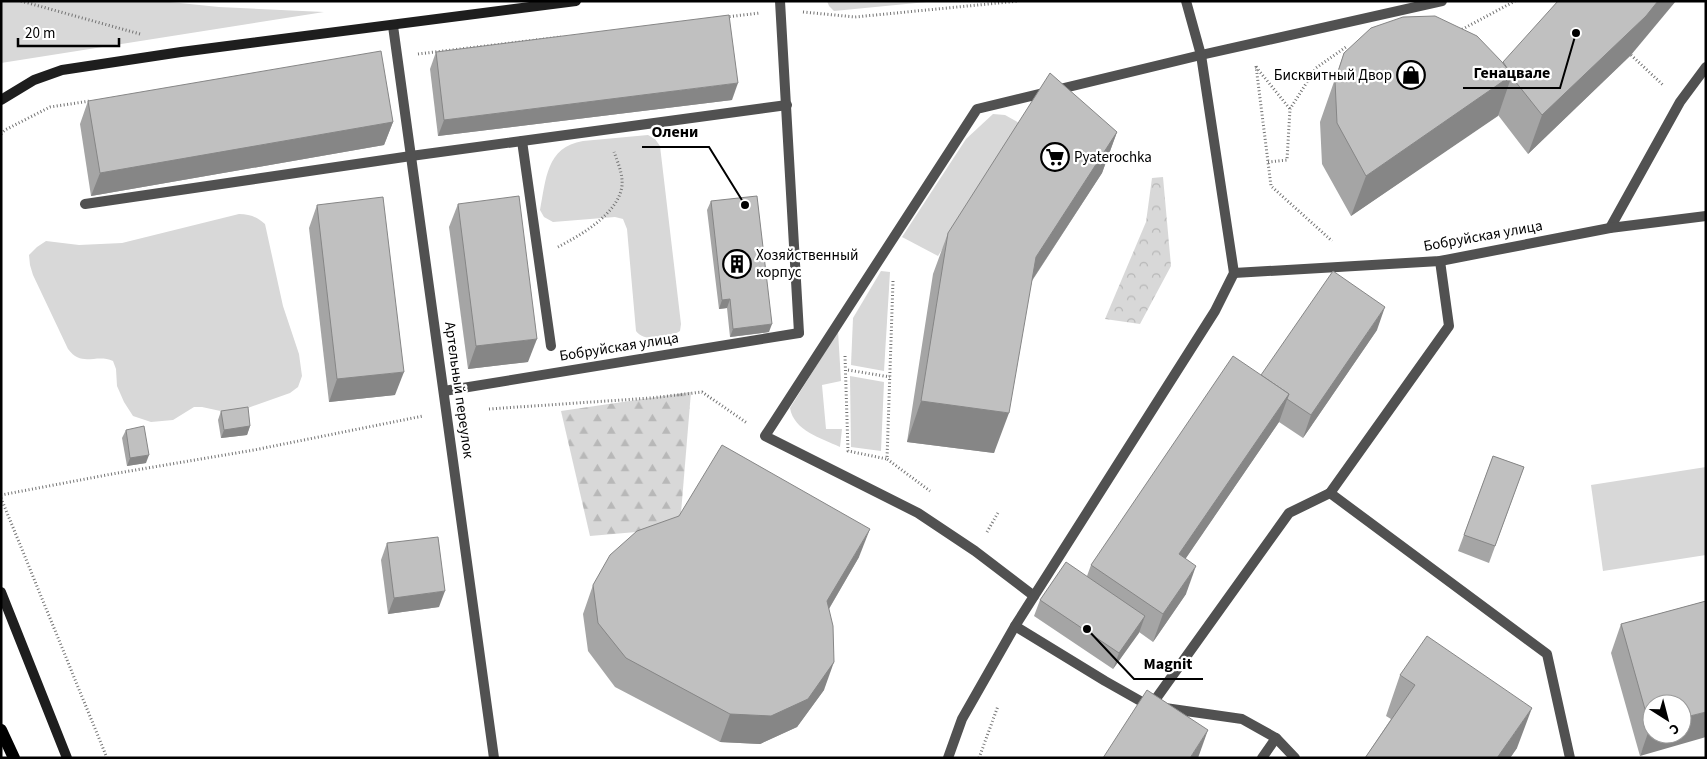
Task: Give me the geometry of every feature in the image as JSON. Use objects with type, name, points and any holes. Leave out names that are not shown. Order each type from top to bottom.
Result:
[{"type":"main road","points":[[1,100],[34,80],[62,70],[181,52],[576,1]]},
{"type":"main road","points":[[1,592],[67,758]]},
{"type":"main road","points":[[1,730],[14,758]]},
{"type":"street","points":[[948,758],[962,719],[1015,626],[1215,311],[1234,273],[1201,55],[1186,1]]},
{"type":"street","points":[[1034,596],[975,551],[918,513],[765,436],[977,109],[1201,55],[1442,1]]},
{"type":"street","points":[[84,204],[411,156],[787,105],[780,6]]},
{"type":"street","name":"Артельный переулок","points":[[393,26],[494,758]]},
{"type":"street","points":[[1610,228],[1680,102],[1706,67]]},
{"type":"street","name":"Бобруйская улица","points":[[444,391],[799,333],[787,105]]},
{"type":"street","points":[[522,141],[550,346]]},
{"type":"street","name":"Бобруйская улица","points":[[1234,273],[1440,261],[1610,228],[1706,216]]},
{"type":"street","points":[[1150,706],[1289,513],[1330,494],[1449,326],[1440,261]]},
{"type":"street","points":[[1330,494],[1547,654],[1570,758]]},
{"type":"street","points":[[1015,626],[1150,706],[1242,719],[1276,738],[1295,758]]},
{"type":"street","points":[[1262,758],[1276,738]]},
{"type":"path","points":[[20,1],[148,36]]},
{"type":"path","points":[[722,18],[780,6],[855,17],[1019,1]]},
{"type":"path","points":[[1458,31],[1515,1]]},
{"type":"path","points":[[397,56],[564,36]]},
{"type":"path","points":[[1268,162],[1287,160],[1290,109],[1316,68],[1353,43],[1335,47]]},
{"type":"path","points":[[1631,55],[1680,102]]},
{"type":"path","points":[[1255,66],[1264,64]]},
{"type":"path","points":[[1255,66],[1290,109]]},
{"type":"path","points":[[1255,66],[1272,186],[1332,241]]},
{"type":"path","points":[[1,134],[5,130],[50,107],[93,101]]},
{"type":"path","points":[[538,258],[600,221],[617,201],[622,186],[620,170],[612,144],[611,129]]},
{"type":"path","points":[[887,459],[895,236]]},
{"type":"path","points":[[844,315],[848,451],[887,459],[933,493]]},
{"type":"path","points":[[848,370],[890,377]]},
{"type":"path","points":[[107,758],[1,497],[112,474],[254,450],[367,426],[447,412],[651,398],[702,392],[765,436]]},
{"type":"green space","points":[[1,1],[160,1],[219,7],[324,12],[1,63]]},
{"type":"green space","points":[[827,1],[937,1],[834,11]]},
{"type":"green space","points":[[993,114],[1005,115],[1021,124],[938,256],[902,237],[966,139]]},
{"type":"green space","points":[[648,135],[655,139],[660,146],[681,324],[680,331],[670,336],[657,338],[645,337],[636,331],[627,229],[623,219],[615,217],[553,222],[544,217],[540,210],[550,166],[562,150],[571,144],[583,141]]},
{"type":"green space","points":[[1163,177],[1171,266],[1140,324],[1105,319],[1146,222],[1152,178]]},
{"type":"green space","points":[[239,214],[253,216],[265,224],[283,306],[299,354],[302,376],[298,387],[290,393],[245,409],[225,412],[194,407],[173,420],[151,422],[133,416],[117,386],[116,369],[113,361],[101,358],[79,358],[68,349],[33,275],[29,255],[46,241],[79,245],[122,243]]},
{"type":"green space","points":[[881,271],[890,272],[884,371],[851,365],[853,318]]},
{"type":"green space","points":[[838,331],[841,381],[822,385],[826,429],[842,429],[840,447],[809,433],[797,423],[790,408]]},
{"type":"green space","points":[[850,376],[884,382],[881,451],[851,447]]},
{"type":"green space","points":[[691,392],[681,513],[671,529],[590,536],[561,411]]},
{"type":"green space","points":[[1706,467],[1706,555],[1603,571],[1591,485]]},
{"type":"building","points":[[1558,1],[1658,1],[1646,16],[1542,115],[1511,76],[1503,62]]},
{"type":"building","points":[[729,15],[738,83],[444,120],[436,52]]},
{"type":"building","points":[[1435,16],[1477,36],[1512,75],[1366,176],[1337,123],[1335,81],[1344,53],[1371,28],[1403,17]]},
{"type":"building","points":[[381,51],[393,122],[100,173],[88,101]]},
{"type":"building","points":[[1050,73],[1117,132],[1036,257],[1009,413],[921,401],[948,233]]},
{"type":"building","points":[[519,196],[537,339],[476,346],[458,204]]},
{"type":"building","name":"Хозяйственный корпус","points":[[757,196],[772,324],[733,329],[730,299],[722,300],[711,201]]},
{"type":"building","points":[[383,197],[404,372],[337,379],[317,205]]},
{"type":"building","points":[[1333,271],[1385,307],[1311,415],[1287,399],[1289,394],[1261,375]]},
{"type":"building","points":[[1233,356],[1289,394],[1179,554],[1196,566],[1163,614],[1091,565]]},
{"type":"building","points":[[248,407],[250,426],[224,430],[221,411]]},
{"type":"building","points":[[144,426],[149,455],[130,458],[126,430]]},
{"type":"building","points":[[722,445],[870,529],[827,601],[833,626],[834,662],[808,699],[771,716],[730,714],[626,658],[598,623],[593,585],[610,555],[637,531],[679,516]]},
{"type":"building","points":[[1493,456],[1524,467],[1495,546],[1464,535]]},
{"type":"building","points":[[438,537],[445,591],[394,598],[387,543]]},
{"type":"building","points":[[1066,562],[1145,616],[1119,653],[1040,600]]},
{"type":"building","points":[[1706,601],[1706,712],[1692,716],[1692,694],[1642,694],[1642,699],[1621,624]]},
{"type":"building","points":[[1427,636],[1532,708],[1497,758],[1365,758],[1415,685],[1400,675]]},
{"type":"building","points":[[1147,690],[1208,730],[1190,758],[1103,758]]},
{"type":"place","name":"Генацвале","points":[[1576,33]]},
{"type":"place","name":"Бисквитный Двор","points":[[1411,75]]},
{"type":"place","name":"Pyaterochka","points":[[1055,157]]},
{"type":"place","name":"Олени","points":[[745,205]]},
{"type":"place","name":"Хозяйственный корпус","points":[[737,264]]},
{"type":"place","name":"Magnit","points":[[1087,629]]}]
